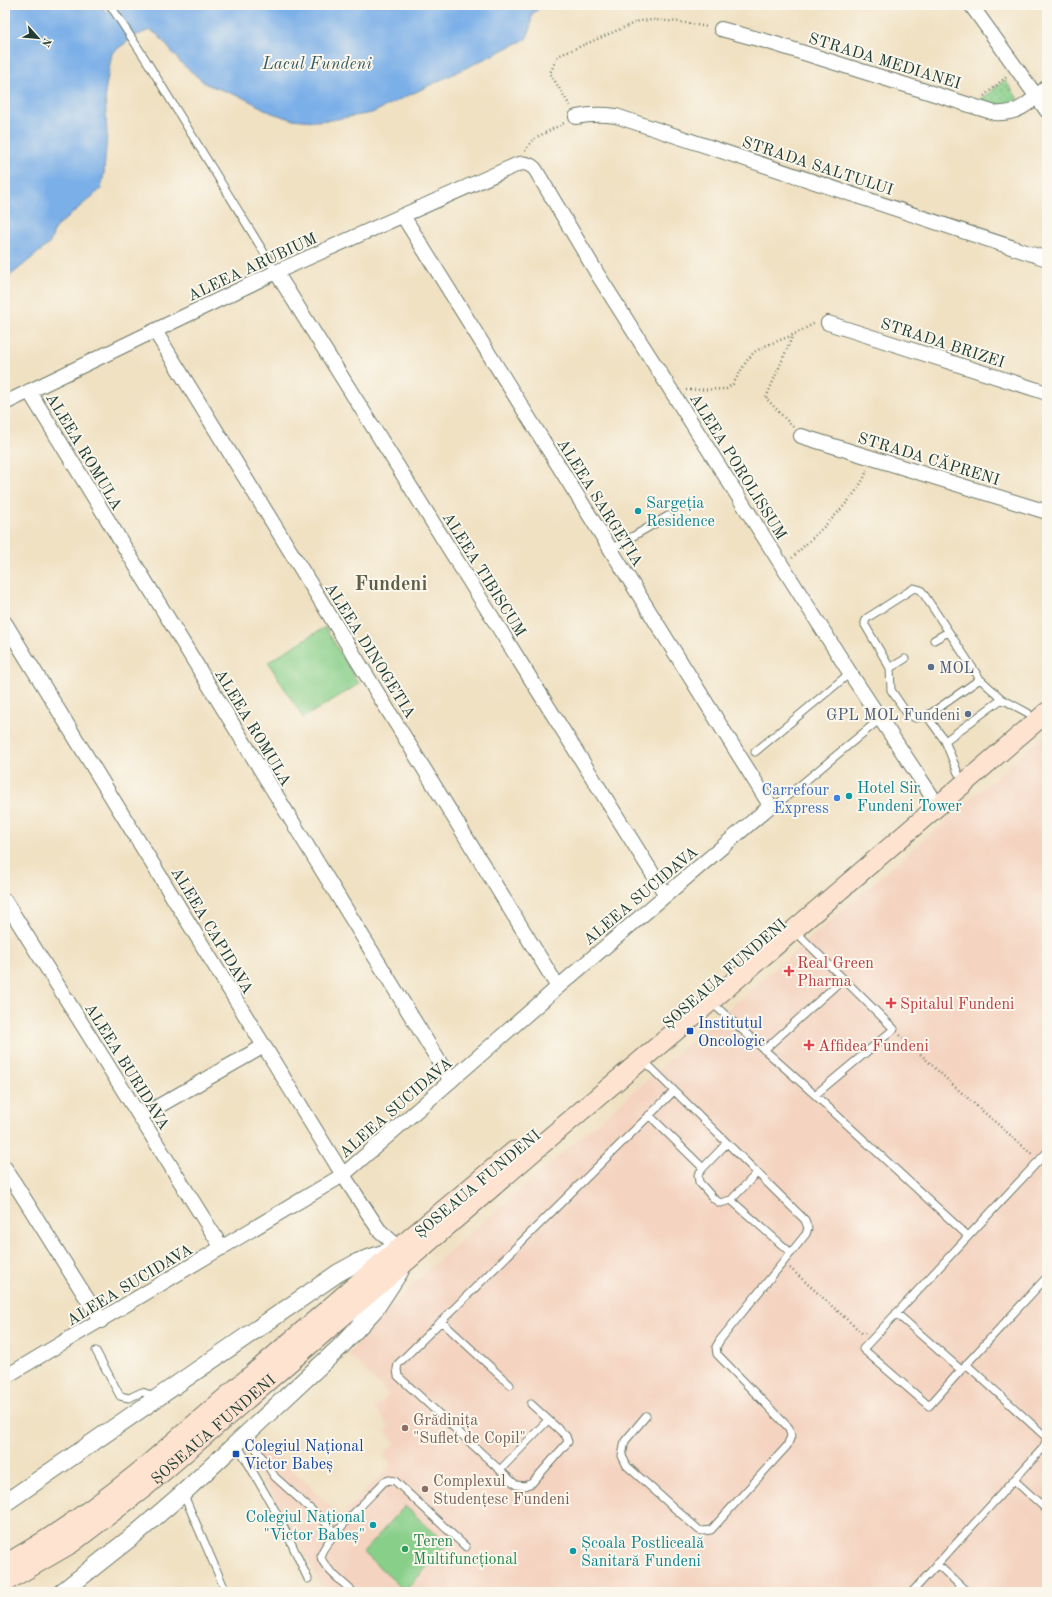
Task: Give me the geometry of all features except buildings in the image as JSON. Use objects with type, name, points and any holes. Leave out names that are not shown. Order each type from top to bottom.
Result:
[{"type":"main road","name":"ȘOSEAUA FUNDENI","points":[[404,1254],[642,1060],[710,1002],[1038,712],[1047,697]]},
{"type":"main road","name":"ȘOSEAUA FUNDENI","points":[[5,1582],[72,1543],[116,1511],[179,1459],[379,1276],[634,1050],[931,795],[1038,712]]},
{"type":"main road","name":"ȘOSEAUA FUNDENI","points":[[5,1564],[66,1528],[126,1483],[379,1276]]},
{"type":"street","points":[[971,5],[1047,111]]},
{"type":"street","name":"STRADA MEDIANEI","points":[[721,29],[769,42],[995,113],[1004,114],[1015,112],[1047,87]]},
{"type":"street","name":"STRADA SALTULUI","points":[[576,117],[589,114],[616,116],[1047,259]]},
{"type":"street","name":"ALEEA POROLISSUM","points":[[516,165],[526,163],[535,169],[598,275],[850,673],[931,795]]},
{"type":"street","name":"ALEEA ARUBIUM","points":[[5,403],[276,272],[516,165]]},
{"type":"street","name":"ALEEA SARGEȚIA","points":[[403,216],[768,802],[768,808]]},
{"type":"street","name":"ALEEA TIBISCUM","points":[[276,272],[666,895]]},
{"type":"street","name":"STRADA BRIZEI","points":[[828,323],[1047,393]]},
{"type":"street","name":"ALEEA DINOGETIA","points":[[155,331],[558,987]]},
{"type":"street","name":"ALEEA ROMULA","points":[[29,391],[450,1081]]},
{"type":"street","name":"STRADA CĂPRENI","points":[[801,436],[1047,512]]},
{"type":"street","name":"ALEEA CAPIDAVA","points":[[5,623],[343,1175],[379,1230],[404,1254]]},
{"type":"street","name":"ALEEA SUCIDAVA","points":[[5,1377],[343,1175],[558,987],[768,808]]},
{"type":"street","name":"ALEEA BURIDAVA","points":[[5,901],[222,1248]]},
{"type":"street","points":[[150,1111],[264,1046]]},
{"type":"street","points":[[5,1168],[101,1321]]},
{"type":"street","name":"ȘOSEAUA FUNDENI","points":[[5,1503],[338,1273],[358,1262],[404,1254]]},
{"type":"street","name":"ȘOSEAUA FUNDENI","points":[[62,1592],[138,1532],[183,1493],[341,1346],[368,1318],[404,1254]]},
{"type":"lane","points":[[110,5],[146,60],[276,272]]},
{"type":"lane","points":[[610,549],[668,516]]},
{"type":"lane","points":[[980,679],[927,716],[914,718],[906,712],[891,690],[890,668],[865,625],[867,618],[914,588],[921,590],[980,679],[1002,699],[1038,712]]},
{"type":"lane","points":[[934,640],[948,632]]},
{"type":"lane","points":[[890,668],[905,659]]},
{"type":"lane","points":[[755,752],[850,673]]},
{"type":"lane","points":[[945,741],[1002,699]]},
{"type":"lane","points":[[927,716],[945,741],[958,773]]},
{"type":"lane","points":[[768,808],[780,802],[880,719]]},
{"type":"lane","points":[[793,930],[894,1029],[815,1095]]},
{"type":"lane","points":[[764,1050],[843,979]]},
{"type":"lane","points":[[710,1002],[815,1095],[968,1236]]},
{"type":"lane","points":[[642,1060],[805,1220],[808,1228],[806,1234],[720,1340],[716,1347],[717,1354],[789,1428],[791,1436],[788,1446],[711,1530],[699,1530],[627,1466],[622,1456],[625,1441],[646,1416]]},
{"type":"lane","points":[[531,1404],[566,1436],[568,1442],[532,1483],[524,1486],[516,1485],[398,1376],[398,1364],[674,1091]]},
{"type":"lane","points":[[649,1115],[703,1168]]},
{"type":"lane","points":[[727,1143],[703,1168],[698,1176],[701,1186],[720,1203],[731,1200],[757,1173]]},
{"type":"lane","points":[[1047,1152],[879,1330],[863,1349],[929,1406],[1047,1276]]},
{"type":"lane","points":[[731,1200],[791,1253]]},
{"type":"lane","points":[[896,1313],[961,1370]]},
{"type":"lane","points":[[441,1321],[510,1385]]},
{"type":"lane","points":[[96,1352],[120,1396],[129,1398],[142,1392],[148,1394],[152,1401]]},
{"type":"lane","points":[[912,1592],[1014,1480],[1045,1449],[1047,1439],[966,1364]]},
{"type":"lane","points":[[500,1470],[548,1420]]},
{"type":"lane","points":[[242,1439],[276,1477],[336,1532]]},
{"type":"lane","points":[[242,1439],[308,1579]]},
{"type":"lane","points":[[353,1592],[323,1563],[320,1556],[336,1532],[384,1482],[389,1480],[395,1481],[466,1547]]},
{"type":"lane","points":[[1014,1480],[1047,1510]]},
{"type":"lane","points":[[183,1493],[226,1592]]},
{"type":"lane","points":[[937,1564],[967,1592]]},
{"type":"path","points":[[516,165],[533,139],[576,117],[550,73],[558,56],[639,21],[655,20],[680,22],[721,29]]},
{"type":"path","points":[[972,105],[1016,69]]},
{"type":"path","points":[[674,394],[690,389],[726,389],[733,384],[746,362],[754,352],[793,335],[814,323],[828,323]]},
{"type":"path","points":[[793,335],[766,398],[801,436]]},
{"type":"path","points":[[783,566],[845,504],[864,479],[871,458]]},
{"type":"path","points":[[894,1029],[955,1087],[1039,1160]]},
{"type":"path","points":[[783,1262],[863,1334],[879,1330]]},
{"type":"shaded area","name":"Spitalul Fundeni","points":[[1047,733],[1047,1592],[325,1592],[250,1456],[264,1442],[340,1516],[391,1465],[383,1456],[395,1442],[385,1432],[390,1426],[374,1409],[389,1395],[348,1354],[424,1273]]},
{"type":"green space","points":[[1005,80],[1018,99],[1005,108],[984,104],[979,101]]},
{"type":"green space","points":[[325,627],[359,684],[303,718],[268,662]]},
{"type":"green space","name":"Teren Multifuncțional","points":[[405,1506],[448,1545],[405,1591],[363,1552]]},
{"type":"water","name":"Lacul Fundeni","points":[[5,5],[101,5],[106,12],[116,5],[550,5],[541,7],[532,14],[530,30],[526,39],[372,113],[331,120],[315,121],[291,119],[272,113],[244,98],[206,84],[181,63],[158,35],[150,30],[135,36],[112,53],[105,92],[107,135],[104,173],[101,189],[55,228],[50,243],[5,280]]},
{"type":"place","name":"Sargeția Residence","points":[[638,511]]},
{"type":"place","name":"MOL","points":[[931,667]]},
{"type":"place","name":"GPL MOL Fundeni","points":[[968,714]]},
{"type":"place","name":"Hotel Sir Fundeni Tower","points":[[849,796]]},
{"type":"place","name":"Carrefour Express","points":[[837,798]]},
{"type":"place","name":"Real Green Pharma","points":[[789,971]]},
{"type":"place","name":"Spitalul Fundeni","points":[[891,1003]]},
{"type":"place","name":"Institutul Oncologic","points":[[690,1031]]},
{"type":"place","name":"Affidea Fundeni","points":[[809,1045]]},
{"type":"place","name":"Grădinița \"Suflet de Copil\"","points":[[405,1428]]},
{"type":"place","name":"Colegiul Național Victor Babeș","points":[[236,1454]]},
{"type":"place","name":"Complexul Studențesc Fundeni","points":[[425,1489]]},
{"type":"place","name":"Colegiul Național \"Victor Babeș\"","points":[[373,1525]]},
{"type":"place","name":"Teren Multifuncțional","points":[[405,1549]]},
{"type":"place","name":"Școala Postliceală Sanitară Fundeni","points":[[573,1551]]},
{"type":"district","name":"Fundeni","points":[[391,583]]}]
